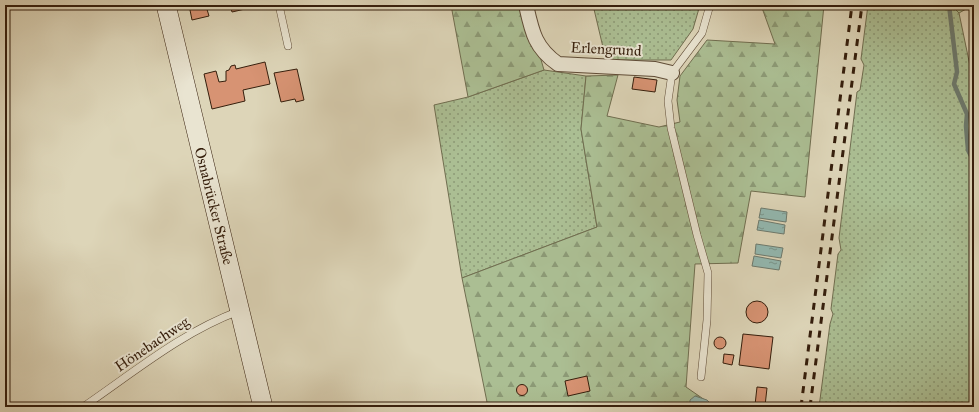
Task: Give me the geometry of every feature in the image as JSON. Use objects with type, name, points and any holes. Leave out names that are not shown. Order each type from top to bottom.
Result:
[{"type":"main road","name":"Osnabrücker Straße","points":[[166,5],[263,407]]},
{"type":"street","name":"Erlengrund","points":[[526,5],[538,43],[546,55],[558,64],[655,69],[672,73]]},
{"type":"lane","points":[[279,5],[288,46]]},
{"type":"lane","points":[[700,377],[707,320],[708,273],[697,235],[672,128],[668,102],[672,73],[702,33],[710,5]]},
{"type":"lane","name":"Hönebachweg","points":[[83,407],[191,333],[215,320],[240,310]]},
{"type":"green space","points":[[451,5],[525,5],[544,70],[468,97]]},
{"type":"green space","points":[[593,5],[700,5],[693,29],[671,60],[606,60]]},
{"type":"green space","points":[[761,5],[824,5],[805,197],[751,191],[738,263],[695,264],[686,387],[715,407],[689,407],[684,403],[669,407],[488,407],[462,278],[597,227],[581,129],[586,76],[618,75],[607,116],[659,127],[680,122],[677,100],[680,76],[707,40],[775,44]]},
{"type":"green space","points":[[868,5],[951,5],[959,13],[974,85],[974,407],[819,407],[830,324],[833,314],[831,309],[838,254],[841,250],[839,238],[857,92],[860,90],[864,65],[861,59]]},
{"type":"green space","points":[[951,5],[973,5],[959,13]]},
{"type":"green space","points":[[544,70],[586,76],[581,129],[597,227],[462,278],[434,105],[468,97]]},
{"type":"water","points":[[761,208],[787,212],[786,222],[759,218]]},
{"type":"water","points":[[759,220],[785,225],[784,234],[757,230]]},
{"type":"water","points":[[756,244],[783,248],[781,258],[755,254]]},
{"type":"water","points":[[754,256],[781,261],[779,270],[752,266]]},
{"type":"water","points":[[695,396],[707,400],[714,407],[690,407],[690,400]]},
{"type":"building","points":[[189,5],[210,5],[206,6],[209,16],[192,20]]},
{"type":"building","points":[[230,5],[244,5],[245,9],[232,12]]},
{"type":"building","points":[[265,62],[270,84],[243,90],[245,101],[212,109],[204,74],[216,71],[219,82],[226,81],[226,71],[229,70],[231,66],[235,65],[236,69]]},
{"type":"building","points":[[297,69],[304,100],[296,102],[295,99],[281,102],[274,73]]},
{"type":"building","points":[[634,77],[657,80],[655,92],[632,89]]},
{"type":"building","points":[[757,301],[765,304],[768,312],[765,320],[757,323],[749,320],[746,312],[749,304]]},
{"type":"building","points":[[743,334],[773,337],[769,369],[739,365]]},
{"type":"building","points":[[722,337],[725,338],[725,348],[718,349],[715,348],[714,341],[715,338]]},
{"type":"building","points":[[724,354],[734,355],[732,365],[723,363]]},
{"type":"building","points":[[587,376],[590,391],[568,396],[565,381]]},
{"type":"building","points":[[520,385],[524,385],[526,386],[526,394],[520,395],[517,392],[517,388]]},
{"type":"building","points":[[757,387],[767,388],[765,406],[755,405]]},
{"type":"waterway","points":[[949,5],[957,72],[954,84],[967,114],[966,126],[968,150],[974,162]]},
{"type":"railway","points":[[801,407],[852,5]]},
{"type":"railway","points":[[810,407],[862,5]]}]
